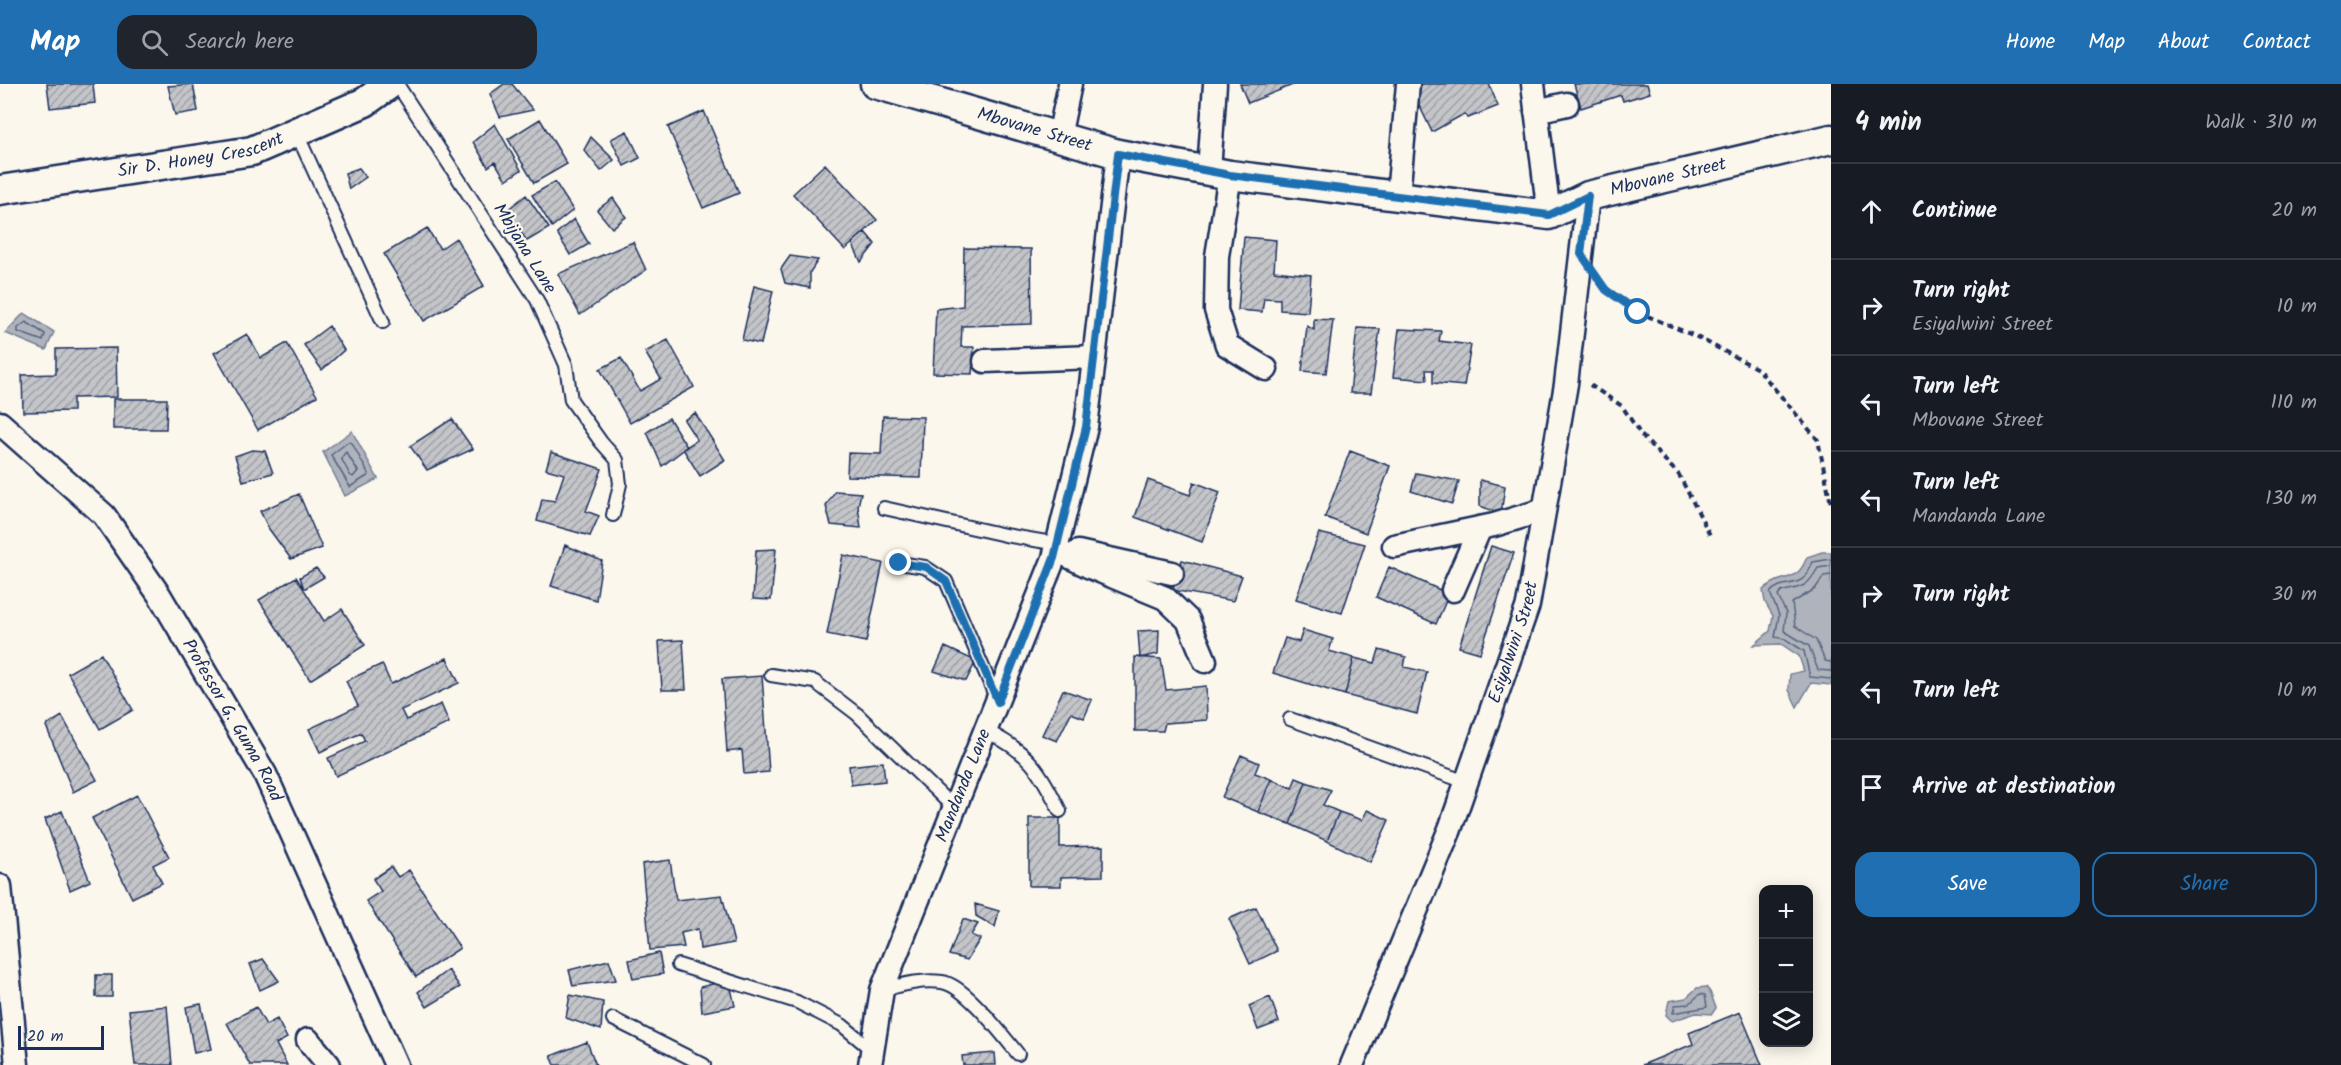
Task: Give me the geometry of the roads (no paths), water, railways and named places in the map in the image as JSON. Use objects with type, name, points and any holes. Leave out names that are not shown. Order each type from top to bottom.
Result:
[{"type":"street","name":"Sir D. Honey Crescent","points":[[0,190],[252,152],[365,102],[390,84]]},
{"type":"street","name":"Mbovane Street","points":[[875,84],[1118,154],[1219,173],[1549,215],[1588,196],[1831,139]]},
{"type":"street","points":[[1059,137],[1070,84]]},
{"type":"street","points":[[1215,84],[1219,173],[1216,310],[1227,345],[1266,369]]},
{"type":"street","points":[[1398,196],[1408,84]]},
{"type":"street","points":[[1533,84],[1549,215]]},
{"type":"street","points":[[1536,111],[1567,104]]},
{"type":"street","name":"Mandanda Lane","points":[[871,1058],[882,990],[998,702],[1057,547],[1086,427],[1118,154]]},
{"type":"street","name":"Esiyalwini Street","points":[[1352,1065],[1450,829],[1528,605],[1567,370],[1588,196]]},
{"type":"street","points":[[985,361],[1094,357]]},
{"type":"street","name":"Professor G. Guma Road","points":[[0,423],[104,515],[160,596],[265,774],[396,1065]]},
{"type":"street","points":[[1394,546],[1480,528],[1544,510]]},
{"type":"street","points":[[1453,590],[1480,528]]},
{"type":"street","points":[[1057,547],[1172,573]]},
{"type":"street","points":[[1057,547],[1088,566],[1165,598],[1188,620],[1205,661]]},
{"type":"street","points":[[0,886],[17,1065]]},
{"type":"street","points":[[308,1040],[329,1065]]},
{"type":"lane","name":"Mbijana Lane","points":[[397,84],[537,300],[566,365],[571,400],[617,460],[620,483],[613,515]]},
{"type":"lane","points":[[297,134],[383,322]]},
{"type":"lane","points":[[884,508],[1057,547]]},
{"type":"lane","points":[[899,563],[926,567],[946,581],[998,702]]},
{"type":"lane","points":[[771,675],[815,682],[856,714],[955,809]]},
{"type":"lane","points":[[1290,719],[1466,782]]},
{"type":"lane","points":[[986,731],[1010,743],[1040,771],[1060,811]]},
{"type":"lane","points":[[678,965],[797,1002],[842,1025],[871,1058]]},
{"type":"lane","points":[[882,990],[914,982],[944,982],[979,1007],[1018,1054]]},
{"type":"lane","points":[[613,1019],[704,1065]]},
{"type":"water","points":[[24,313],[54,332],[46,350],[5,333]]},
{"type":"water","points":[[352,431],[378,479],[345,496],[323,452]]},
{"type":"water","points":[[1822,552],[1831,552],[1831,685],[1811,683],[1797,707],[1789,690],[1790,674],[1804,671],[1799,656],[1781,644],[1754,645],[1770,631],[1773,616],[1765,602],[1763,590],[1770,584],[1794,575],[1803,566],[1807,557]]},
{"type":"water","points":[[1706,987],[1716,1008],[1712,1014],[1696,1013],[1672,1021],[1666,1015],[1669,1001],[1686,998],[1697,988]]}]
